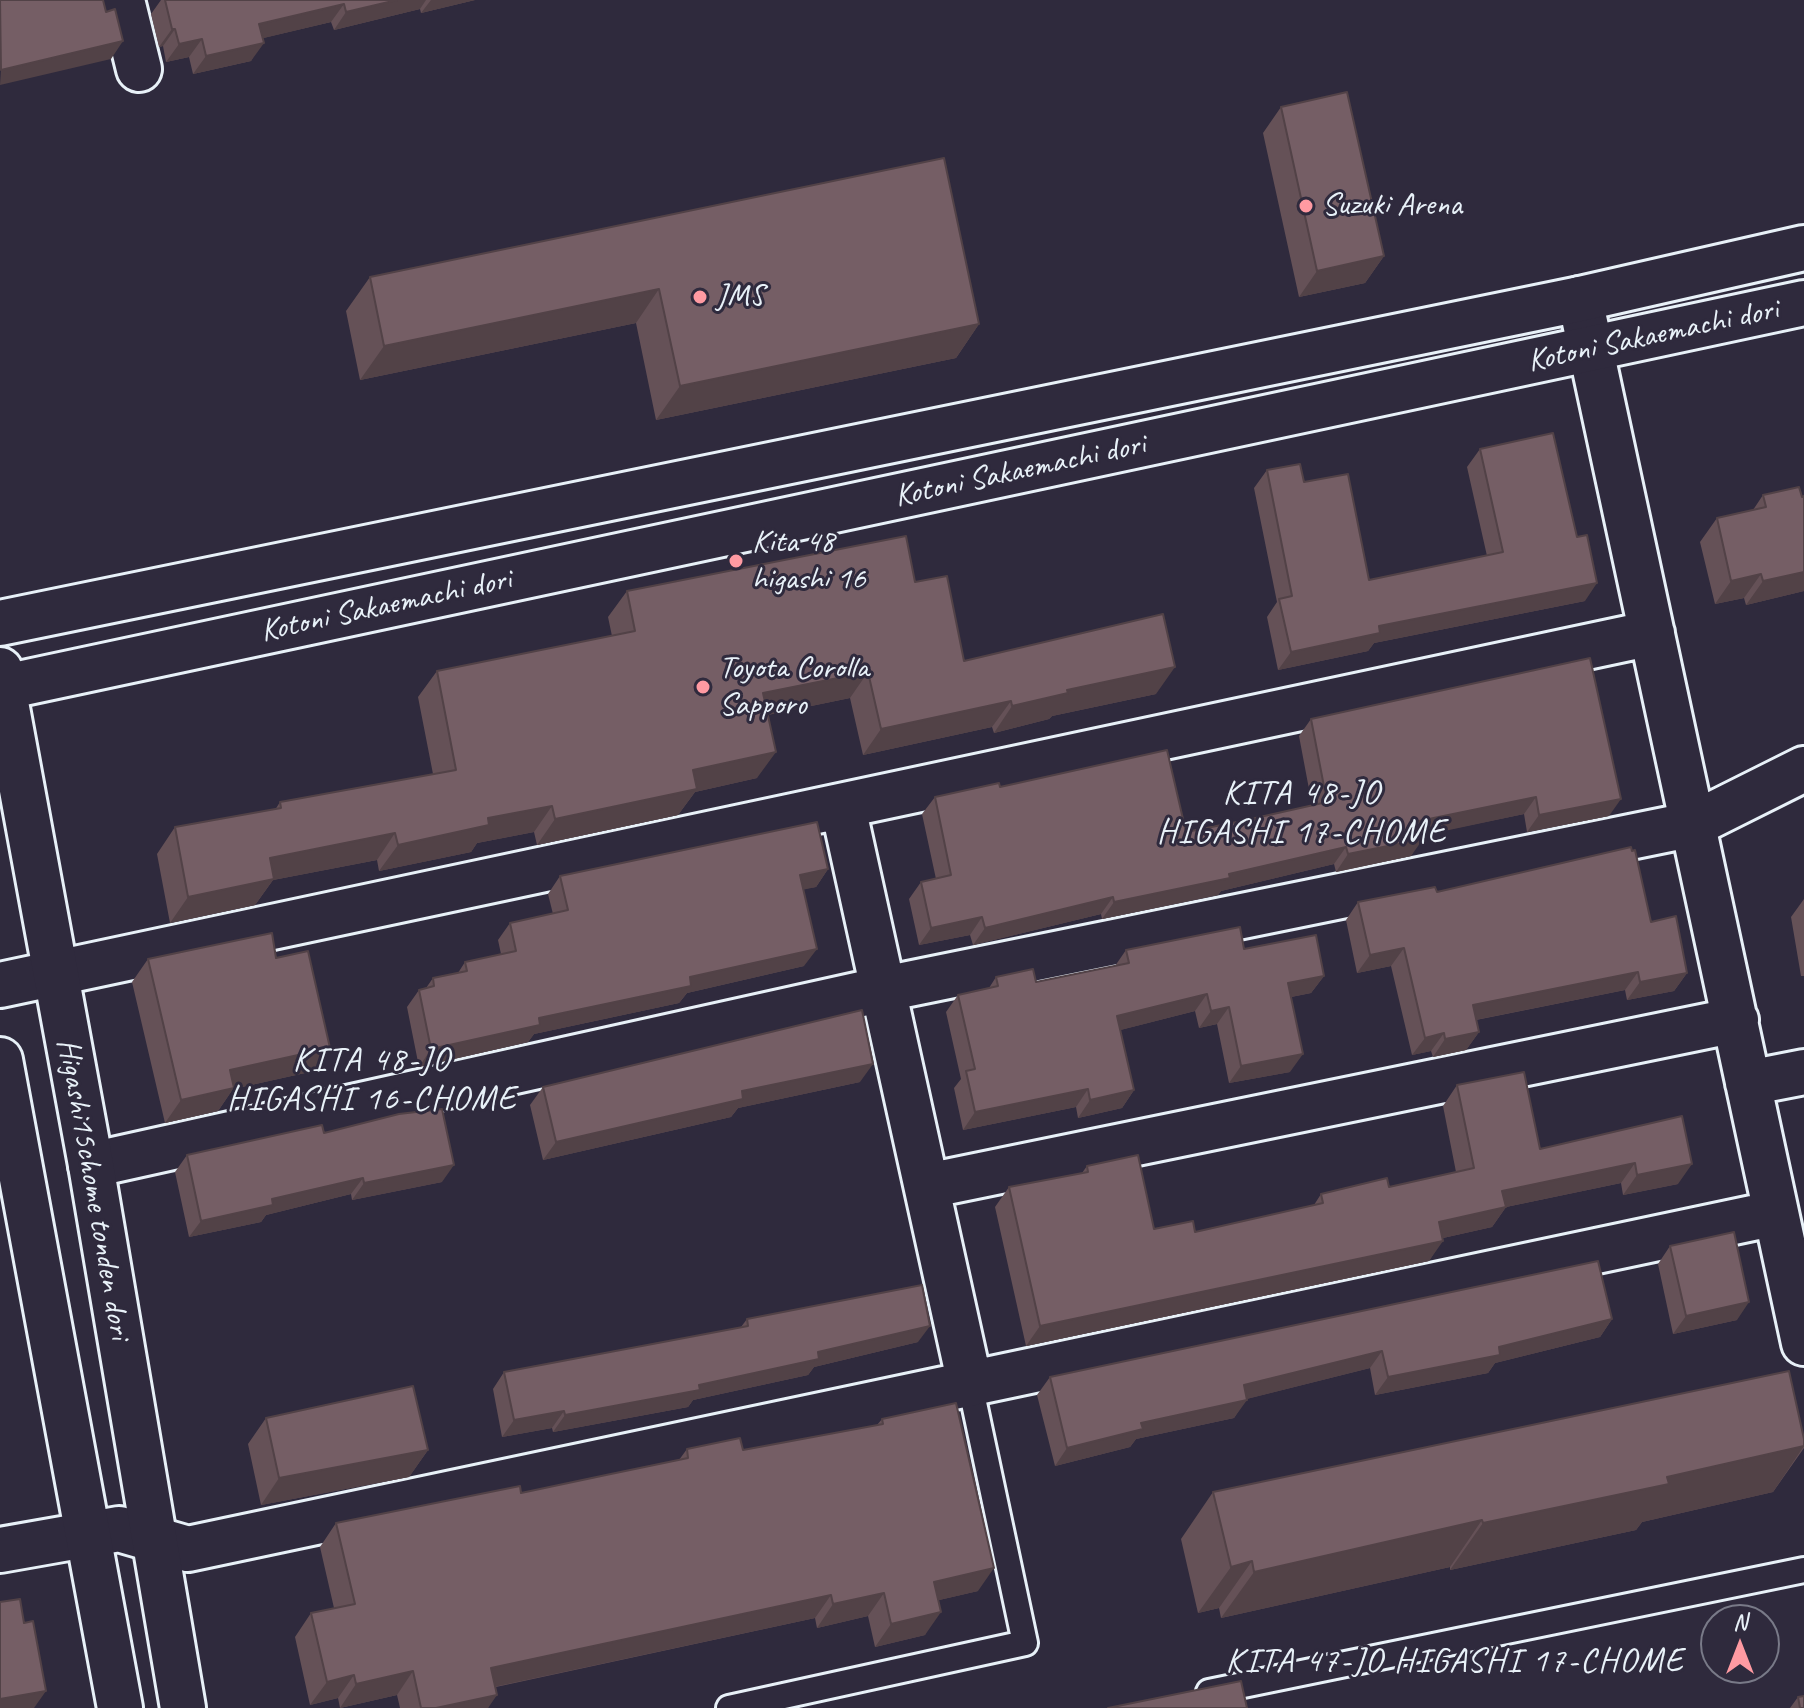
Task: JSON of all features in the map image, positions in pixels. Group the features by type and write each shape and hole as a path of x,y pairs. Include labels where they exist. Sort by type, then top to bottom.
{"street":[{"path":"122,0 139,69"},
{"name":"Kotoni Sakaemachi dori","path":"0,623 1580,299 1804,248"},
{"path":"1580,299 1804,1343"},
{"name":"Kotoni Sakaemachi dori","path":"2,681 1591,351 1804,303"},
{"path":"0,985 1652,633"},
{"name":"Higashi15chome tonden dori","path":"2,681 91,1165 183,1708"},
{"path":"91,1165 884,989 1694,824 1804,769"},
{"path":"843,807 970,1384"},
{"path":"927,1186 1736,1020"},
{"path":"0,1060 120,1708"},
{"path":"1748,1083 1804,1072"},
{"path":"0,1550 119,1529 188,1549 1776,1213"}],"lane":[{"path":"729,1708 1025,1643 970,1384"},
{"path":"1188,1696 1236,1697 1804,1570"}],"building":[{"path":"0,0 103,0 106,12 115,9 123,41 1,70"},
{"path":"165,0 397,0 346,12 344,4 259,24 264,43 206,56 202,39 179,44"},
{"path":"1347,92 1384,256 1317,271 1281,107"},
{"path":"944,158 979,324 680,386 659,289 384,346 370,277"},
{"path":"1553,433 1577,537 1587,535 1597,583 1379,626 1380,633 1291,652 1279,599 1292,596 1267,470 1300,464 1304,482 1348,474 1369,580 1503,552 1480,449"},
{"path":"1799,487 1804,496 1804,572 1763,581 1761,574 1731,581 1717,518 1766,507 1763,495"},
{"path":"906,536 915,582 947,576 964,661 1163,614 1175,667 1067,690 1068,693 1012,706 1011,701 881,729 868,672 763,693 776,752 693,770 697,789 555,819 552,806 488,818 489,825 398,845 395,833 270,858 274,879 188,897 175,827 281,808 280,802 456,770 437,671 635,631 627,591"},
{"path":"1590,658 1621,799 1539,815 1536,797 1419,821 1423,839 1348,854 1346,847 1229,874 1230,878 1114,902 1113,897 985,928 982,917 931,928 921,882 951,875 935,797 999,783 1000,787 1167,750 1186,832 1242,821 1327,802 1311,719"},
{"path":"817,822 828,869 800,875 817,949 690,977 691,986 539,1018 540,1025 431,1049 419,990 434,986 433,978 467,971 465,962 516,951 510,923 568,910 560,876"},
{"path":"1631,847 1632,851 1635,850 1651,922 1676,916 1687,973 1640,982 1638,972 1473,1005 1479,1032 1445,1039 1444,1033 1425,1038 1404,948 1370,955 1358,902 1435,887 1437,892"},
{"path":"1240,927 1244,949 1316,935 1324,976 1288,983 1303,1054 1241,1066 1229,1007 1211,1011 1207,994 1117,1016 1134,1090 1090,1100 1088,1089 975,1112 966,1071 975,1069 958,995 998,986 996,977 1033,969 1036,982 1129,963 1126,950"},
{"path":"272,933 276,958 308,951 330,1048 230,1070 234,1088 181,1100 148,959"},
{"path":"862,1010 873,1064 742,1091 743,1099 556,1142 543,1087"},
{"path":"1524,1072 1540,1149 1682,1116 1692,1164 1637,1175 1635,1163 1502,1191 1506,1207 1439,1222 1443,1241 1040,1326 1009,1187 1088,1172 1087,1166 1138,1155 1154,1229 1193,1221 1195,1232 1323,1203 1321,1194 1387,1178 1389,1187 1474,1168 1457,1085"},
{"path":"442,1109 454,1165 364,1183 363,1178 272,1199 273,1205 201,1221 187,1155 322,1125 324,1133 399,1114"},
{"path":"1734,1232 1749,1302 1686,1316 1670,1246"},
{"path":"1598,1261 1612,1319 1499,1347 1500,1355 1388,1377 1382,1351 1244,1385 1247,1400 1141,1423 1143,1429 1067,1448 1050,1377"},
{"path":"922,1285 930,1326 818,1352 819,1359 699,1385 700,1390 565,1415 564,1411 514,1420 504,1372 748,1326 747,1319"},
{"path":"1789,1371 1804,1446 1667,1477 1669,1484 1483,1523 1482,1520 1254,1572 1252,1561 1231,1567 1213,1492"},
{"path":"413,1386 428,1450 279,1478 266,1418"},
{"path":"956,1403 994,1568 934,1582 941,1612 891,1624 884,1593 833,1604 831,1595 491,1668 497,1695 436,1708 421,1708 413,1671 356,1684 354,1675 327,1682 311,1613 355,1604 336,1523 520,1486 521,1493 688,1458 687,1449 740,1438 743,1450 883,1424 882,1419"},
{"path":"20,1599 24,1623 33,1621 46,1691 0,1699 0,1602"},
{"path":"1241,1681 1247,1708 1108,1708"},
{"path":"1804,1696 1804,1708 1800,1708 1798,1697"}],"place":[{"name":"Suzuki Arena","path":"1306,206"},
{"name":"JMS","path":"700,297"},
{"name":"Kita 48 higashi 16","path":"736,561"},
{"name":"Toyota Corolla Sapporo","path":"703,687"}],"district":[{"name":"KITA 48-JO HIGASHI 17-CHOME","path":"1302,814"},
{"name":"KITA 48-JO HIGASHI 16-CHOME","path":"372,1080"},
{"name":"KITA 47-JO HIGASHI 17-CHOME","path":"1455,1662"}]}
